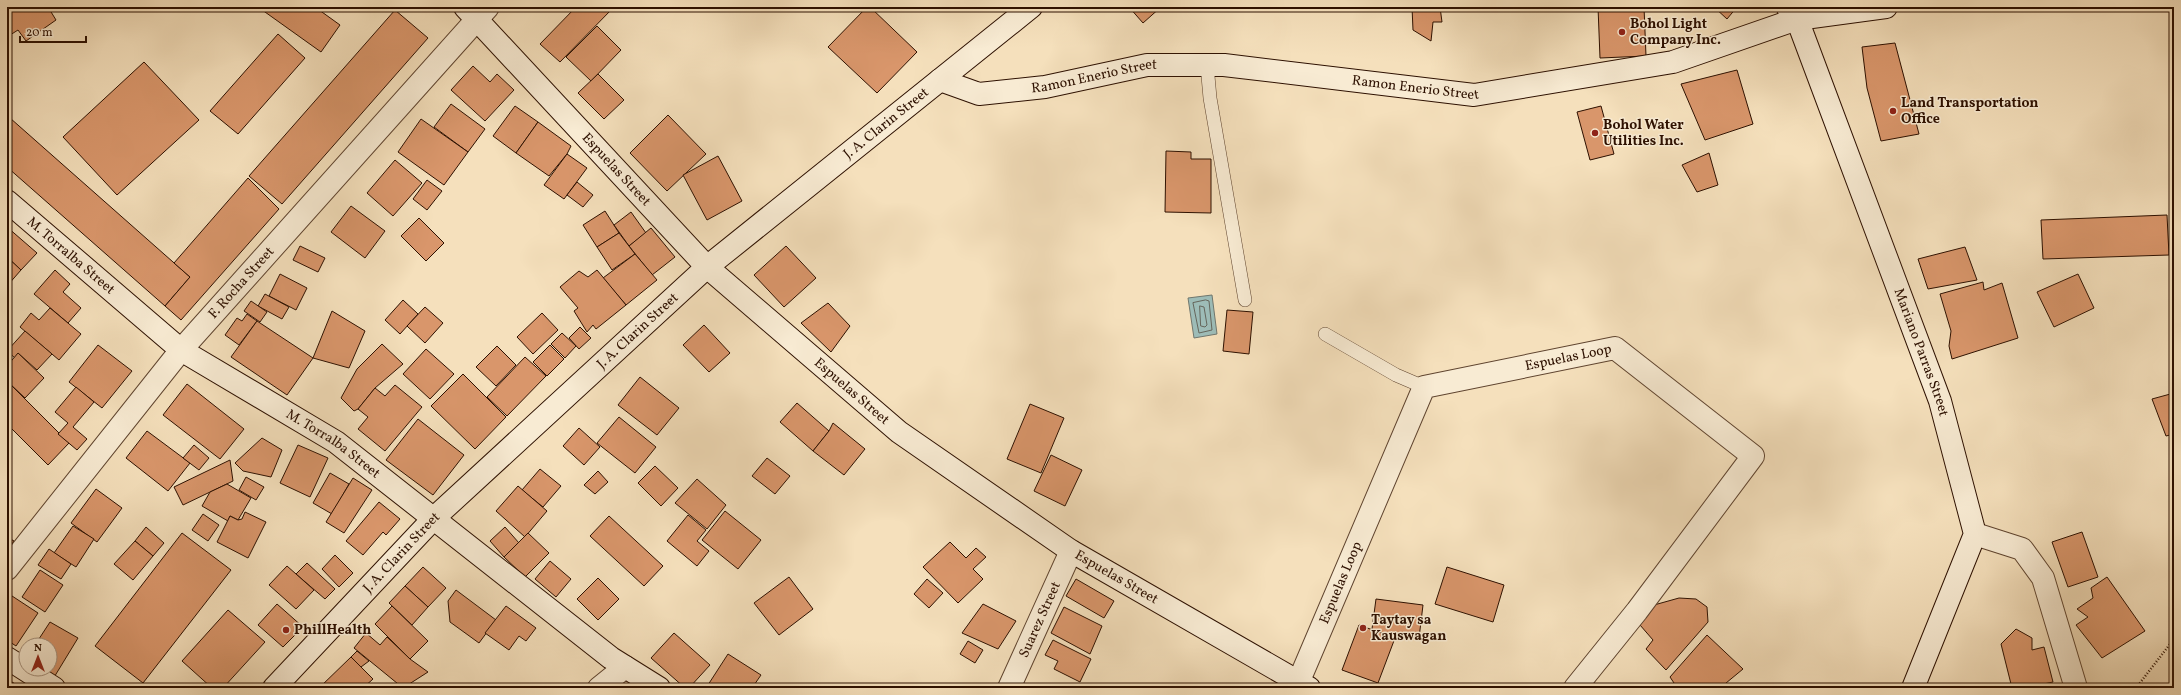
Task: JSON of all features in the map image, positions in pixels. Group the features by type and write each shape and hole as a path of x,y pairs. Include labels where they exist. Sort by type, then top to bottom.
{"street":[{"name":"J. A. Clarin Street","path":"274,688 434,518 708,267 1031,7"},
{"name":"Ramon Enerio Street","path":"940,80 979,94 1045,87 1147,65 1224,65 1474,95 1673,62 1792,13 1886,7"},
{"name":"Espuelas Street","path":"477,11 708,267 899,432 1071,551 1303,685"},
{"name":"F. Rocha Street","path":"7,569 181,350 477,11"},
{"name":"Mariano Parras Street","path":"1792,13 1940,401 1975,534"},
{"name":"M. Torralba Street","path":"7,200 181,350 336,442 611,658 659,688"},
{"name":"Espuelas Loop","path":"1303,685 1424,387 1615,348 1753,456 1637,611 1575,688"},
{"path":"1913,688 1975,534 2022,548 2043,578 2076,688"},
{"name":"Suarez Street","path":"1009,688 1071,551"},
{"path":"7,658 54,688"},
{"path":"599,688 625,667"}],"lane":[{"path":"1207,65 1210,98 1245,300"},
{"path":"1325,334 1396,375 1424,387"}],"path":[{"path":"2136,688 2174,639"}],"water":[{"path":"1212,295 1217,334 1194,338 1188,298"}],"building":[{"path":"7,7 48,7 56,20 26,41 18,30 7,37"},
{"path":"258,7 315,7 340,25 321,52"},
{"path":"576,7 613,8 560,62 540,44"},
{"path":"867,7 870,7 917,52 877,93 828,47"},
{"path":"1129,7 1161,7 1143,23"},
{"path":"1412,7 1440,7 1442,22 1433,22 1431,41 1413,30"},
{"name":"Bohol Light Company Inc.","path":"1598,7 1644,7 1646,56 1600,58"},
{"path":"1714,7 1737,7 1727,19"},
{"path":"395,10 428,38 282,204 249,176"},
{"path":"597,26 621,50 591,81 566,57"},
{"path":"278,34 305,58 238,134 210,111"},
{"name":"Land Transportation Office","path":"1895,43 1919,134 1881,141 1867,88 1862,47"},
{"path":"144,62 199,120 117,195 63,137"},
{"path":"473,66 490,82 497,74 514,90 485,121 451,90"},
{"path":"1737,70 1753,124 1705,140 1681,84"},
{"path":"598,74 624,100 604,119 578,93"},
{"path":"451,104 485,129 468,152 434,127"},
{"path":"515,106 538,122 516,153 493,136"},
{"name":"Bohol Water Utilities Inc.","path":"1601,106 1614,154 1590,160 1577,112"},
{"path":"668,115 706,154 667,191 630,153"},
{"path":"10,118 190,277 165,306 7,167 7,121"},
{"path":"421,119 468,152 444,185 398,152"},
{"path":"538,122 571,146 567,154 549,176 516,153"},
{"path":"1166,151 1191,152 1191,159 1211,159 1211,213 1165,212"},
{"path":"1709,153 1718,185 1697,192 1682,165"},
{"path":"567,154 587,168 564,199 544,185"},
{"path":"718,156 742,201 707,220 683,175"},
{"path":"395,160 422,183 393,216 367,193"},
{"path":"248,178 279,209 181,320 165,306 190,277 174,263"},
{"path":"427,180 442,191 427,210 413,199"},
{"path":"577,182 593,195 583,207 567,195"},
{"path":"351,206 385,231 365,258 331,232"},
{"path":"605,211 619,233 597,247 583,225"},
{"path":"631,212 646,233 629,246 614,225"},
{"path":"2167,215 2169,255 2043,259 2041,220"},
{"path":"419,218 444,243 426,261 401,236"},
{"path":"7,227 37,253 21,270 7,257"},
{"path":"651,228 675,257 652,275 629,246"},
{"path":"619,233 635,254 612,270 597,247"},
{"path":"300,246 325,258 318,272 293,260"},
{"path":"786,246 816,278 784,307 754,275"},
{"path":"1965,247 1977,280 1928,289 1918,259"},
{"path":"635,254 657,280 626,305 603,278"},
{"path":"7,257 21,270 7,286"},
{"path":"55,270 70,284 63,292 81,308 68,323 34,294"},
{"path":"597,270 626,305 596,329 593,325 587,332 574,311 578,308 560,287 579,271 588,277"},
{"path":"280,274 307,288 296,310 269,296"},
{"path":"2078,274 2094,308 2054,327 2037,292"},
{"path":"1983,282 1984,290 2002,283 2018,338 1952,359 1949,346 1951,331 1940,294"},
{"path":"265,294 289,307 282,319 258,306"},
{"path":"403,300 418,314 400,334 385,320"},
{"path":"251,301 267,312 260,322 244,311"},
{"path":"828,303 850,326 831,352 801,323"},
{"path":"425,307 443,323 425,343 407,326"},
{"path":"50,308 81,334 59,360 20,327 31,313 39,320"},
{"path":"2174,309 2174,330 2171,310"},
{"path":"1227,310 1253,312 1249,354 1223,351"},
{"path":"332,311 365,331 349,368 313,358"},
{"path":"542,313 558,330 533,354 517,337"},
{"path":"247,314 257,321 239,345 225,335 237,318 242,321"},
{"path":"257,321 313,358 287,395 231,357"},
{"path":"704,325 730,353 709,372 683,345"},
{"path":"580,327 591,338 579,349 569,338"},
{"path":"25,331 52,354 37,370 18,353 15,358 7,351"},
{"path":"562,333 576,346 565,358 551,344"},
{"path":"382,344 403,364 375,388 358,409 354,411 341,398 357,369"},
{"path":"98,345 132,371 102,408 69,382"},
{"path":"550,345 564,359 547,376 533,362"},
{"path":"497,346 516,365 496,386 476,367"},
{"path":"426,349 454,374 430,399 403,374"},
{"path":"18,353 44,378 25,398 7,381 7,366"},
{"path":"525,357 546,376 507,416 487,397"},
{"path":"463,374 506,417 475,449 431,406"},
{"path":"640,377 679,408 657,435 618,405"},
{"path":"9,383 69,443 48,465 7,424 7,385"},
{"path":"187,384 244,429 220,459 163,415"},
{"path":"395,385 422,407 385,451 358,429 368,417 358,409 375,388 385,396"},
{"path":"76,387 94,402 73,427 87,439 77,450 58,434 68,423 55,412"},
{"path":"2174,393 2174,434 2166,436 2152,399"},
{"path":"797,403 829,431 813,451 780,422"},
{"path":"1030,404 1064,418 1041,473 1007,459"},
{"path":"619,417 656,447 635,473 597,443"},
{"path":"418,419 464,455 433,495 386,460"},
{"path":"833,423 865,449 844,475 813,451 829,431"},
{"path":"579,428 600,447 584,465 563,446"},
{"path":"147,431 190,463 168,491 126,458"},
{"path":"262,438 282,450 271,477 243,471 235,463"},
{"path":"194,445 209,458 199,470 183,458"},
{"path":"298,445 328,458 310,497 280,483"},
{"path":"1051,455 1082,470 1065,506 1034,491"},
{"path":"767,458 790,476 775,494 752,476"},
{"path":"230,460 233,481 183,505 174,487"},
{"path":"655,466 678,488 661,506 638,483"},
{"path":"540,469 561,486 543,507 522,490"},
{"path":"598,471 608,482 595,494 584,485"},
{"path":"330,473 349,484 332,514 313,503"},
{"path":"246,477 264,487 256,500 239,490"},
{"path":"353,478 372,490 344,533 326,522"},
{"path":"697,479 726,505 707,529 675,503"},
{"path":"227,484 251,498 238,520 230,516 228,521 202,506 210,492"},
{"path":"518,486 547,511 525,537 496,511"},
{"path":"96,489 122,508 97,542 71,523"},
{"path":"379,502 400,519 386,535 383,532 363,555 346,541"},
{"path":"725,511 761,540 738,569 702,540"},
{"path":"245,512 266,522 248,558 217,542 230,516 238,520 242,519"},
{"path":"203,514 219,525 208,541 192,530"},
{"path":"688,515 706,530 697,541 709,551 697,566 667,541"},
{"path":"609,516 663,566 644,586 590,536"},
{"path":"73,526 94,539 76,567 54,553"},
{"path":"146,527 164,543 153,556 135,541"},
{"path":"505,527 519,543 504,557 490,541"},
{"path":"2082,532 2098,577 2068,587 2052,542"},
{"path":"182,533 231,570 143,683 95,646"},
{"path":"528,533 549,553 525,577 504,557"},
{"path":"7,537 14,541 7,552"},
{"path":"135,541 153,556 133,580 114,564"},
{"path":"950,542 966,558 976,548 986,557 973,569 983,579 958,603 923,567"},
{"path":"49,549 71,564 61,579 38,565"},
{"path":"335,555 353,573 339,587 322,569"},
{"path":"550,561 571,579 556,597 535,579"},
{"path":"307,563 335,589 325,599 296,574"},
{"path":"287,566 314,590 296,609 269,585"},
{"path":"423,567 446,588 428,607 405,586"},
{"path":"1447,567 1504,585 1493,622 1435,604"},
{"path":"40,570 63,585 45,612 22,597"},
{"path":"789,577 813,609 779,635 754,603"},
{"path":"2107,577 2145,631 2102,658 2076,625 2088,617 2077,609 2093,598 2091,588"},
{"path":"598,578 619,599 598,620 577,599"},
{"path":"927,579 943,593 929,608 914,594"},
{"path":"1076,579 1114,601 1104,618 1066,596"},
{"path":"405,586 428,607 412,625 389,603"},
{"path":"456,590 496,620 479,643 450,622 448,601"},
{"path":"9,594 38,613 22,637 18,637 18,643 16,646 7,640 7,597"},
{"path":"1679,598 1696,599 1707,607 1708,622 1666,670 1646,649 1653,640 1640,625 1654,605"},
{"path":"1376,599 1423,605 1419,638 1384,634 1372,629"},
{"path":"277,604 303,627 283,647 258,625"},
{"path":"983,604 1016,621 998,649 962,633"},
{"path":"392,606 428,641 410,659 375,624"},
{"path":"506,606 536,628 526,641 519,636 509,650 485,633"},
{"path":"1064,607 1102,626 1090,654 1051,633"},
{"path":"228,610 265,642 223,688 212,688 182,661"},
{"path":"50,622 78,638 58,671 58,637 40,637"},
{"path":"1359,625 1395,638 1378,683 1342,670"},
{"path":"2016,629 2032,638 2032,650 2044,647 2053,682 2025,688 2012,688 2001,644"},
{"path":"366,633 380,645 387,637 410,659 428,672 403,688 354,648"},
{"path":"674,633 710,665 689,688 685,688 651,658"},
{"path":"1707,635 1743,669 1720,688 1672,688 1676,686 1670,677"},
{"path":"1053,640 1091,659 1080,682 1054,669 1058,661 1045,655"},
{"path":"968,641 983,650 975,663 960,654"},
{"path":"357,651 369,661 361,667 351,657"},
{"path":"728,654 761,675 752,688 706,688"},
{"path":"351,657 373,679 363,688 319,688"},
{"path":"7,679 22,688 7,688"}],"place":[{"name":"Bohol Light Company Inc.","path":"1622,32"},
{"name":"Land Transportation Office","path":"1893,111"},
{"name":"Bohol Water Utilities Inc.","path":"1595,133"},
{"name":"Taytay sa Kauswagan","path":"1363,628"},
{"name":"PhillHealth","path":"286,630"}]}
